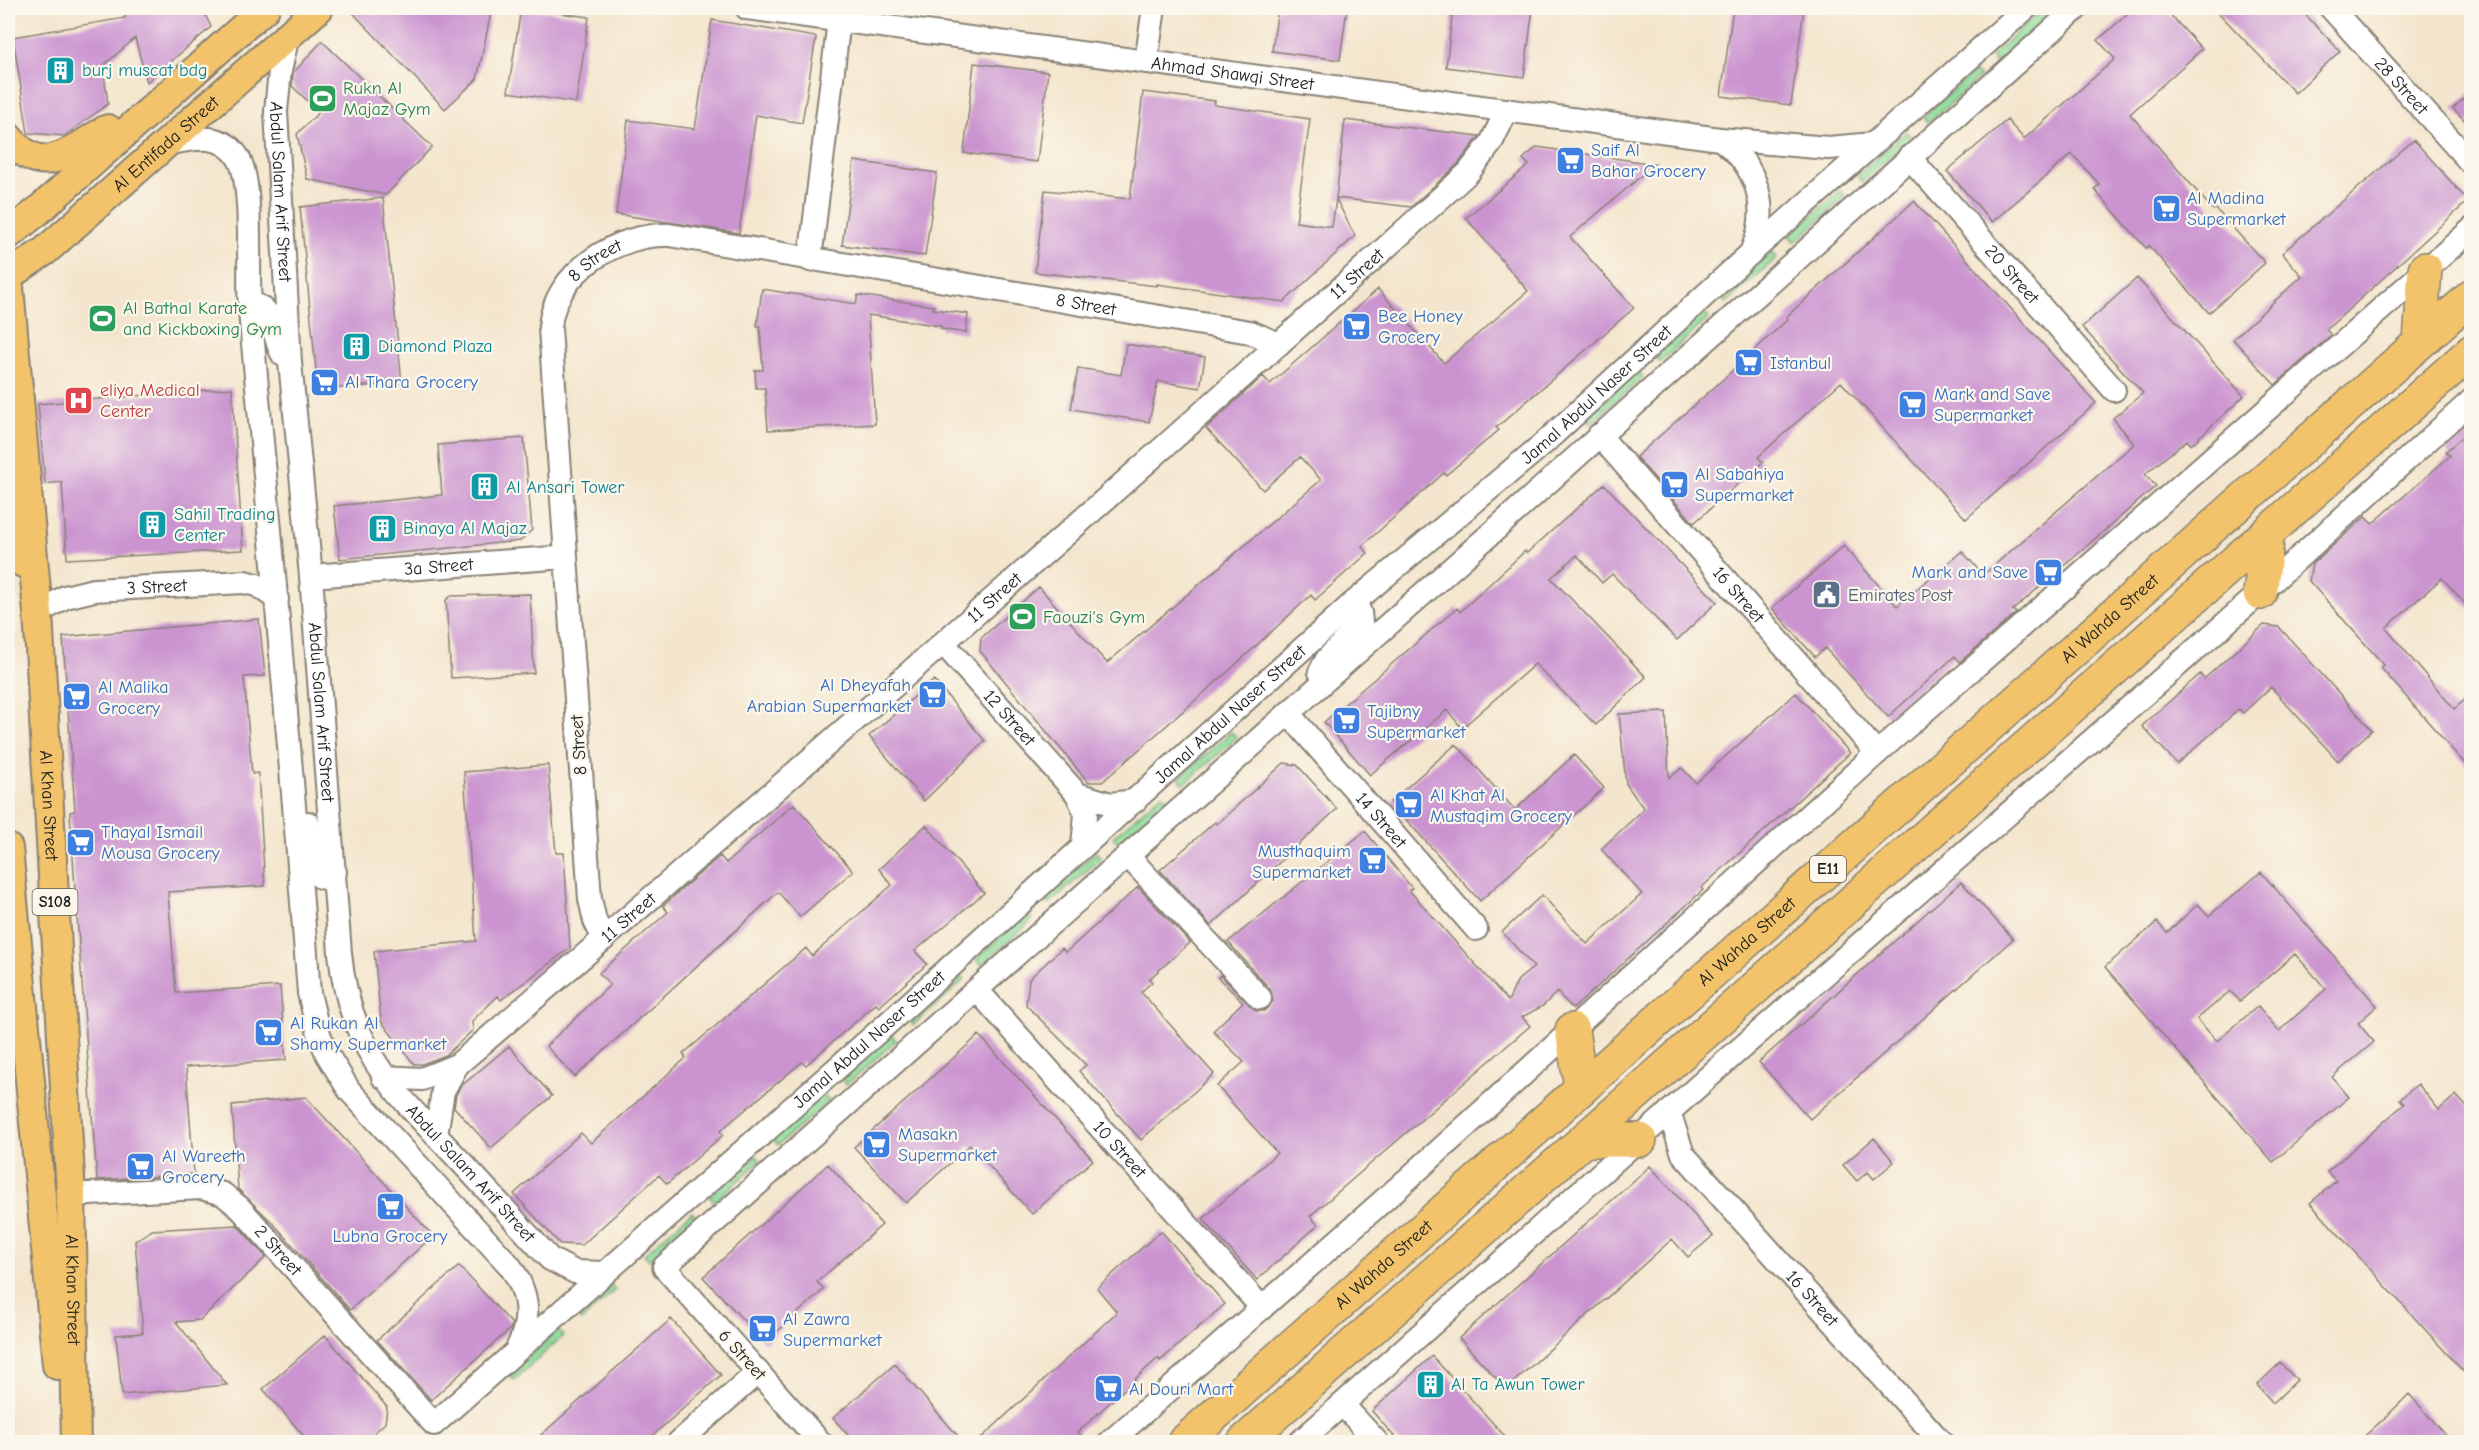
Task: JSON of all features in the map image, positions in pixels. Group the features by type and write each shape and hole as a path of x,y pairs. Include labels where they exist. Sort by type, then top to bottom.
{"highway":[{"path":"2420,342 2425,269"},
{"name":"Al Wahda Street","path":"1184,1443 2472,296"},
{"name":"E11","path":"1244,1443 2472,351"},
{"path":"2260,593 2268,534"},
{"path":"1572,1030 1581,1088"},
{"path":"1585,1140 1640,1140"}],"main road":[{"name":"Al Entifada Street","path":"8,235 265,8"},
{"name":"Al Entifada Street","path":"8,276 45,251 319,8"},
{"path":"8,137 17,148 31,156 55,159 70,154 111,127 141,118"},
{"name":"Al Khan Street","path":"8,276 37,602 71,1195 76,1443"},
{"path":"8,514 37,602"},
{"name":"Al Khan Street","path":"8,848 12,926 56,1338 58,1443"}],"street":[{"name":"Ahmad Shawqi Street","path":"747,8 1720,139 1829,148 1873,144"},
{"path":"1146,62 1154,8"},
{"name":"Jamal Abdul Naser Street","path":"434,1424 1135,801 1352,604 1543,444 1752,252 2026,8"},
{"name":"Jamal Abdul Naser Street","path":"664,1267 1487,537 2077,8"},
{"name":"28 Street","path":"2331,8 2472,164"},
{"path":"810,260 839,20"},
{"name":"Abdul Salam Arif Street","path":"288,35 280,71 276,111 290,362 311,576 341,964 346,997 361,1039 383,1077 550,1259 575,1272 605,1273"},
{"name":"11 Street","path":"383,1077 422,1079 457,1065 604,939 1279,345 1468,173 1491,143 1508,110"},
{"name":"Abdul Salam Arif Street","path":"165,144 196,138 214,139 230,148 241,162 246,180 249,305 277,599 309,993 319,1034 332,1063 349,1090 510,1266 521,1282 527,1310 526,1324 516,1352"},
{"path":"1720,139 1743,159 1758,186 1762,214 1752,252"},
{"name":"20 Street","path":"1909,157 2115,390"},
{"path":"1110,1443 1572,1030 1877,753 2472,229"},
{"name":"8 Street","path":"604,939 595,921 590,899 550,327 553,306 562,288 608,250 643,236 669,235 1250,332 1279,345"},
{"path":"249,305 260,306 267,312 280,351 290,362"},
{"path":"1300,1443 1669,1112 2260,593 2472,400"},
{"name":"16 Street","path":"1599,435 1877,753"},
{"path":"1487,537 1476,537 1470,528 1471,522 1530,467 1543,444"},
{"name":"3a Street","path":"311,576 566,557"},
{"name":"3 Street","path":"37,602 106,589 244,582 256,585 277,599"},
{"path":"1319,685 1323,665 1361,623 1360,612 1352,604"},
{"name":"12 Street","path":"943,642 1077,794 1086,814 1086,835 1083,846"},
{"name":"14 Street","path":"1288,713 1476,929"},
{"path":"1077,794 1111,804 1135,801"},
{"path":"292,795 307,818 317,874 329,879 335,872"},
{"path":"1128,856 1260,998"},
{"name":"10 Street","path":"977,990 1262,1308"},
{"name":"11 Street","path":"436,1135 443,1091 457,1065"},
{"name":"16 Street","path":"1669,1112 1683,1154 1941,1443"},
{"path":"1640,1140 1683,1154"},
{"path":"399,1145 412,1148 424,1155 476,1209 486,1209 490,1206 493,1196"},
{"name":"2 Street","path":"71,1195 201,1188 223,1194 240,1208 434,1424"},
{"name":"6 Street","path":"664,1267 820,1443"},
{"path":"679,1443 758,1372"},
{"path":"1343,1405 1377,1443"}],"green space":[{"path":"2040,12 2046,18 1996,63 1991,56"},
{"path":"1974,71 1980,77 1928,123 1923,117"},
{"path":"1906,132 1911,138 1862,182 1857,175"},
{"path":"1840,191 1845,197 1795,242 1789,236"},
{"path":"1772,251 1777,258 1726,303 1721,296"},
{"path":"1704,312 1709,318 1660,362 1654,355"},
{"path":"1637,371 1643,377 1591,423 1587,418"},
{"path":"1231,732 1237,738 1184,784 1179,778"},
{"path":"1162,794 1168,799 1119,843 1113,837"},
{"path":"1096,852 1101,858 1049,904 1044,898"},
{"path":"1027,913 1032,920 982,965 976,959"},
{"path":"959,974 964,980 913,1025 908,1019"},
{"path":"891,1034 896,1041 846,1085 841,1079"},
{"path":"823,1094 829,1101 778,1145 773,1139"},
{"path":"756,1155 760,1161 714,1202 709,1196"},
{"path":"692,1212 696,1218 649,1260 644,1254"},
{"path":"610,1284 615,1290 581,1321 575,1315"},
{"path":"558,1330 563,1336 514,1380 509,1374"}],"building":[{"name":"burj muscat bdg","path":"124,8 202,8 211,27 147,82 135,38 103,66 108,104 64,136 28,133 13,37 125,18"},
{"path":"365,8 492,8 477,79 445,109 354,14"},
{"path":"521,8 589,17 576,103 508,92"},
{"path":"1278,8 1347,8 1340,60 1272,51"},
{"path":"1453,8 1533,8 1524,77 1446,67"},
{"path":"1733,8 1804,8 1791,105 1721,96"},
{"path":"2134,8 2164,8 2202,49 2130,114 2213,210 2215,208 2265,263 2209,313 2149,246 2146,248 2094,189 2100,185 2072,154 1992,222 1947,171 2007,120 2024,139 2115,59 2098,40"},
{"path":"2214,8 2299,8 2340,51 2295,93"},
{"path":"712,20 816,37 802,123 756,115 739,233 616,214 628,120 695,129"},
{"path":"322,41 432,147 386,195 307,179 297,134 319,112 292,86 293,73"},
{"path":"974,63 1048,72 1037,162 964,153"},
{"path":"1143,92 1215,101 1214,105 1310,119 1296,222 1332,227 1336,199 1355,236 1284,302 1157,284 1157,286 1035,272 1045,190 1130,199"},
{"path":"2472,92 2472,128 2453,108"},
{"path":"1345,120 1479,137 1458,164 1411,207 1336,198"},
{"path":"2414,140 2468,201 2326,330 2331,335 2275,385 2233,339 2302,276 2282,253"},
{"path":"1537,147 1655,164 1570,237 1634,308 1496,428 1499,430 1446,475 1444,473 1362,546 1368,553 1315,600 1311,595 1231,669 1102,782 1088,782 980,651 981,638 1039,587 1107,663 1321,480 1300,457 1263,490 1206,428 1263,376 1270,384 1378,289 1444,363 1528,291 1466,218 1529,165 1523,159"},
{"path":"854,161 937,173 925,256 842,245"},
{"path":"383,198 402,383 318,390 300,207"},
{"path":"1914,201 2096,403 1966,519 1841,382 1758,457 1763,462 1694,523 1636,457"},
{"path":"2137,278 2244,396 2191,445 2187,440 2145,474 2156,486 2013,610 2016,613 1960,662 1955,656 1888,717 1825,648 1815,657 1772,608 1844,546 1897,606 1962,551 1983,575 2134,444 2113,418 2143,393 2082,327"},
{"path":"762,289 856,304 858,295 934,306 933,309 968,314 966,333 941,329 941,326 868,315 875,424 768,430 765,388 756,388 755,370 763,370 760,326 757,326"},
{"path":"1126,344 1205,357 1200,388 1158,381 1149,422 1071,409 1078,368 1121,375"},
{"path":"232,388 243,550 67,559 62,482 45,484 38,404"},
{"path":"2472,429 2472,611 2442,578 2386,628 2454,709 2472,694 2472,772 2381,668 2384,665 2309,581 2312,564 2365,517 2372,524 2450,456 2446,451"},
{"path":"524,438 532,530 520,541 340,559 334,506 442,495 438,445"},
{"path":"1604,484 1717,602 1677,640 1612,574 1602,583 1577,555 1551,578 1646,677 1596,725 1535,664 1462,728 1447,710 1370,775 1324,722 1457,608 1460,612 1525,551 1527,553"},
{"path":"530,594 534,673 451,678 446,600 451,596"},
{"path":"259,619 265,676 244,677 252,774 258,773 265,886 168,892 176,993 280,986 286,1060 186,1067 194,1174 97,1180 70,812 75,811 63,637"},
{"path":"2264,625 2279,627 2372,730 2338,761 2271,687 2243,713 2239,709 2177,764 2142,726 2200,674 2204,679"},
{"path":"934,680 985,741 924,801 869,736"},
{"path":"1796,693 1850,753 1701,888 1703,890 1573,1009 1557,992 1543,1006 1522,1017 1530,1026 1310,1216 1318,1225 1257,1280 1203,1219 1277,1153 1217,1086 1244,1062 1213,1031 1243,1002 1218,978 1220,975 1256,1011 1264,1011 1273,1001 1270,989 1228,942 1365,831 1412,888 1409,890 1508,1001 1518,980 1534,967 1502,932 1542,895 1587,944 1642,894 1601,849 1644,809 1626,784 1619,714 1666,712 1669,778 1682,768 1696,783"},
{"path":"1456,744 1515,810 1574,755 1604,788 1480,901 1390,802"},
{"path":"1284,763 1297,765 1337,809 1211,926 1160,870 1215,822 1217,824"},
{"path":"548,765 556,853 564,853 570,948 501,1000 498,996 472,1021 473,1030 446,1055 422,1064 414,1064 381,1021 374,951 476,941 464,772"},
{"path":"794,804 853,871 800,917 778,892 575,1077 546,1046 610,985 599,973 668,912 663,906 720,856 726,863"},
{"path":"926,825 984,893 915,951 927,964 879,1007 876,1004 806,1065 802,1062 720,1131 723,1135 667,1184 659,1175 582,1245 560,1244 514,1194 581,1133 591,1143 686,1058 683,1054 806,948 812,956 892,885 879,869"},
{"path":"2261,872 2377,1006 2358,1023 2374,1042 2332,1077 2349,1097 2273,1162 2105,967 2157,922 2167,933 2198,904 2209,916","holes":["2295,954 2326,989 2279,1031 2258,1006 2217,1041 2197,1019 2230,991 2240,1001"]},
{"path":"1961,882 2013,939 1810,1119 1759,1062"},
{"path":"1138,887 1190,943 1149,979 1152,982 1141,992 1214,1074 1141,1140 1079,1071 1086,1065 1026,1005 1029,979 1062,948 1066,952"},
{"path":"979,1035 1093,1160 1032,1214 970,1145 906,1203 854,1147"},
{"path":"509,1046 552,1096 491,1148 454,1107 456,1095 460,1087"},
{"path":"2418,1084 2439,1110 2456,1095 2472,1113 2472,1381 2310,1203 2336,1181 2327,1172 2404,1104 2400,1099"},
{"path":"306,1097 433,1236 350,1310 273,1223 238,1189 232,1105"},
{"path":"1874,1138 1894,1162 1874,1179 1868,1172 1857,1181 1843,1165"},
{"path":"828,1164 882,1225 817,1282 824,1289 765,1343 703,1277"},
{"path":"1650,1166 1713,1236 1688,1257 1672,1239 1506,1389 1459,1338"},
{"path":"237,1225 266,1257 200,1320 176,1322 227,1385 122,1395 116,1335 143,1333 135,1241 152,1230"},
{"path":"1161,1231 1225,1304 1160,1361 1158,1358 1078,1432 1087,1443 976,1443 1117,1312 1097,1288"},
{"path":"459,1266 512,1324 510,1329 431,1400 377,1340"},
{"path":"671,1319 721,1375 644,1443 532,1443"},
{"path":"325,1335 387,1407 385,1423 363,1443 310,1443 263,1389"},
{"name":"Al Ta Awun Tower","path":"1432,1356 1511,1443 1400,1443 1372,1411"},
{"path":"2280,1363 2297,1380 2273,1403 2257,1385"},
{"path":"895,1364 964,1443 855,1443 833,1418"},
{"path":"2409,1394 2453,1443 2357,1443 2389,1414"}],"place":[{"name":"burj muscat bdg","path":"61,70"},
{"name":"Rukn Al Majaz Gym","path":"322,98"},
{"name":"Saif Al Bahar Grocery","path":"1570,160"},
{"name":"Al Madina Supermarket","path":"2166,208"},
{"name":"Al Bathal Karate and Kickboxing Gym","path":"102,318"},
{"name":"Bee Honey Grocery","path":"1357,326"},
{"name":"Diamond Plaza","path":"357,346"},
{"name":"Istanbul","path":"1749,363"},
{"name":"Al Thara Grocery","path":"324,382"},
{"name":"eliya Medical Center","path":"79,400"},
{"name":"Mark and Save Supermarket","path":"1913,404"},
{"name":"Al Sabahiya Supermarket","path":"1674,484"},
{"name":"Al Ansari Tower","path":"485,487"},
{"name":"Sahil Trading Center","path":"153,524"},
{"name":"Binaya Al Majaz","path":"382,528"},
{"name":"Mark and Save","path":"2049,572"},
{"name":"Emirates Post","path":"1827,595"},
{"name":"Faouzi's Gym","path":"1022,617"},
{"name":"Al Dheyafah Arabian Supermarket","path":"932,695"},
{"name":"Al Malika Grocery","path":"77,697"},
{"name":"Tajibny Supermarket","path":"1346,721"},
{"name":"Al Khat Al Mustaqim Grocery","path":"1409,805"},
{"name":"Thayal Ismail Mousa Grocery","path":"80,842"},
{"name":"Musthaquim Supermarket","path":"1372,861"},
{"name":"Al Rukan Al Shamy Supermarket","path":"269,1033"},
{"name":"Masakn Supermarket","path":"877,1144"},
{"name":"Al Wareeth Grocery","path":"141,1166"},
{"name":"Lubna Grocery","path":"390,1207"},
{"name":"Al Zawra Supermarket","path":"762,1329"},
{"name":"Al Ta Awun Tower","path":"1430,1384"},
{"name":"Al Douri Mart","path":"1108,1389"}]}
